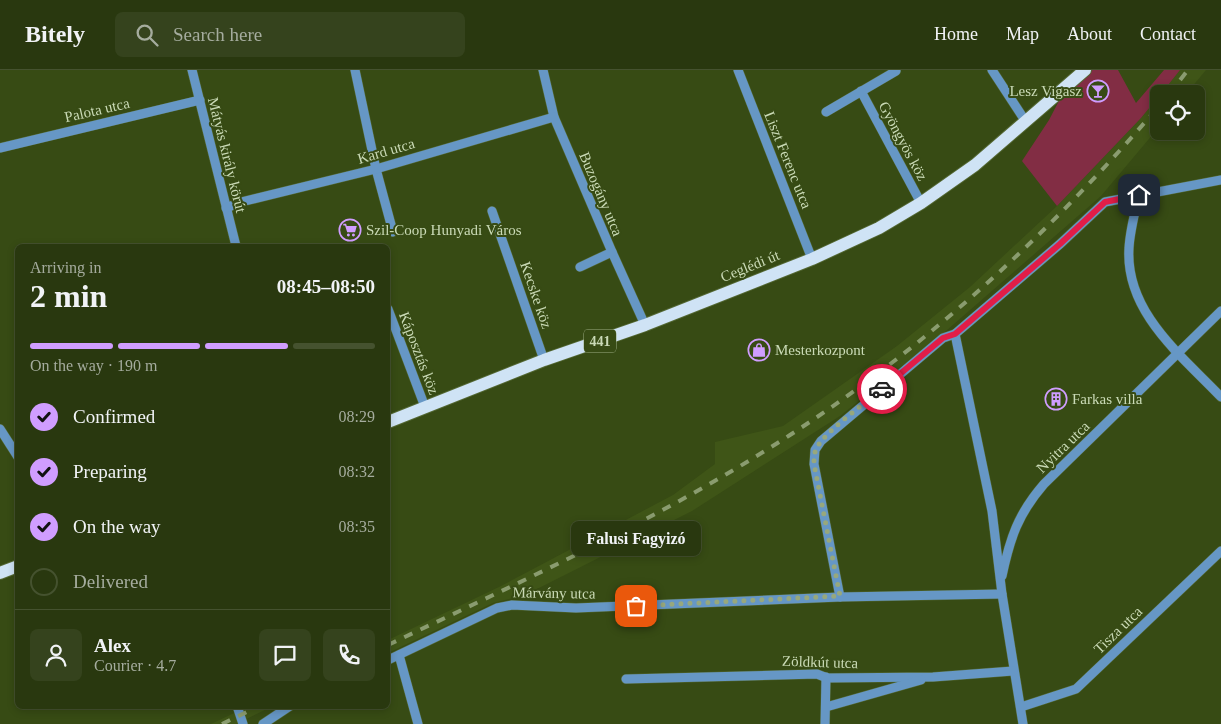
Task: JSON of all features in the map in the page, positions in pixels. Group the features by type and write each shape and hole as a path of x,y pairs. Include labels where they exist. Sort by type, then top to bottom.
{"main road":[{"name":"Ceglédi út","path":"390,421 544,360 645,325 812,259 879,228 921,203 975,165 1085,70"},
{"path":"0,573 15,567"}],"street":[{"name":"Mátyás király körút","path":"192,70 235,244"},
{"path":"355,70 376,169 393,232"},
{"name":"Buzogány utca","path":"543,70 554,117 645,325"},
{"name":"Liszt Ferenc utca","path":"738,70 812,259"},
{"path":"992,70 1026,122"},
{"path":"826,112 896,71"},
{"name":"Gyöngyös köz","path":"861,92 921,203"},
{"name":"Palota utca","path":"0,148 200,100"},
{"name":"Kard utca","path":"226,208 240,202 376,169 554,117"},
{"path":"840,596 814,464 815,450 821,441 943,338 955,334 1060,244 1105,202 1221,180"},
{"path":"1139,195 1130,234 1129,249 1131,277 1138,298 1143,309 1158,330 1221,397"},
{"name":"Kecske köz","path":"492,211 544,360"},
{"path":"580,267 612,252"},
{"name":"Nyitra utca","path":"1000,583 1012,537 1030,500 1051,477 1221,311"},
{"name":"Káposztás köz","path":"390,314 425,407"},
{"name":"Nyitra utca","path":"955,334 992,511 1000,583 1023,724"},
{"path":"0,429 15,452"},
{"name":"Tisza utca","path":"1021,707 1076,689 1221,551"},
{"name":"Márvány utca","path":"390,659 497,608 512,605 592,608 840,596 1002,594"},
{"path":"399,655 418,724"},
{"name":"Zöldkút utca","path":"626,678 816,674 826,677 933,677 1013,671"},
{"path":"826,677 826,724"},
{"path":"826,707 933,677"},
{"path":"238,709 243,724"},
{"path":"264,724 286,709"}],"shaded area":[{"path":"1075,70 1118,70 1136,103 1150,86 1150,107 1057,206 1022,161 1049,120"},
{"path":"1164,70 1180,70 1168,85 1151,85"},
{"path":"1180,70 1206,70 1194,85 1168,85"},
{"path":"1150,107 1150,138 1101,196 939,337 840,416 692,511 525,595 493,603 390,652 390,639 501,586 673,495 715,464 715,442 783,426 897,346 970,287 1057,206"},
{"path":"243,709 267,709 236,724 211,724"}],"railway":[{"path":"1176,85 1188,70"},
{"path":"390,644 592,547 692,494 790,435 841,400 939,325 986,284 1075,198 1150,116"},
{"path":"222,724 253,709"}],"way so far":[{"path":"636,606 840,596 814,464 814,453 821,441 882,389"}],"place":[{"name":"Lesz Vigasz","path":"1098,91"},
{"name":"Szil-Coop Hunyadi Város","path":"350,230"},
{"name":"Mesterkozpont","path":"759,350"},
{"name":"Farkas villa","path":"1056,399"},
{"name":"Falusi Fagyizó","path":"636,606"}],"route":[{"path":"882,389 943,338 955,334 1060,244 1105,202 1139,195"}]}
